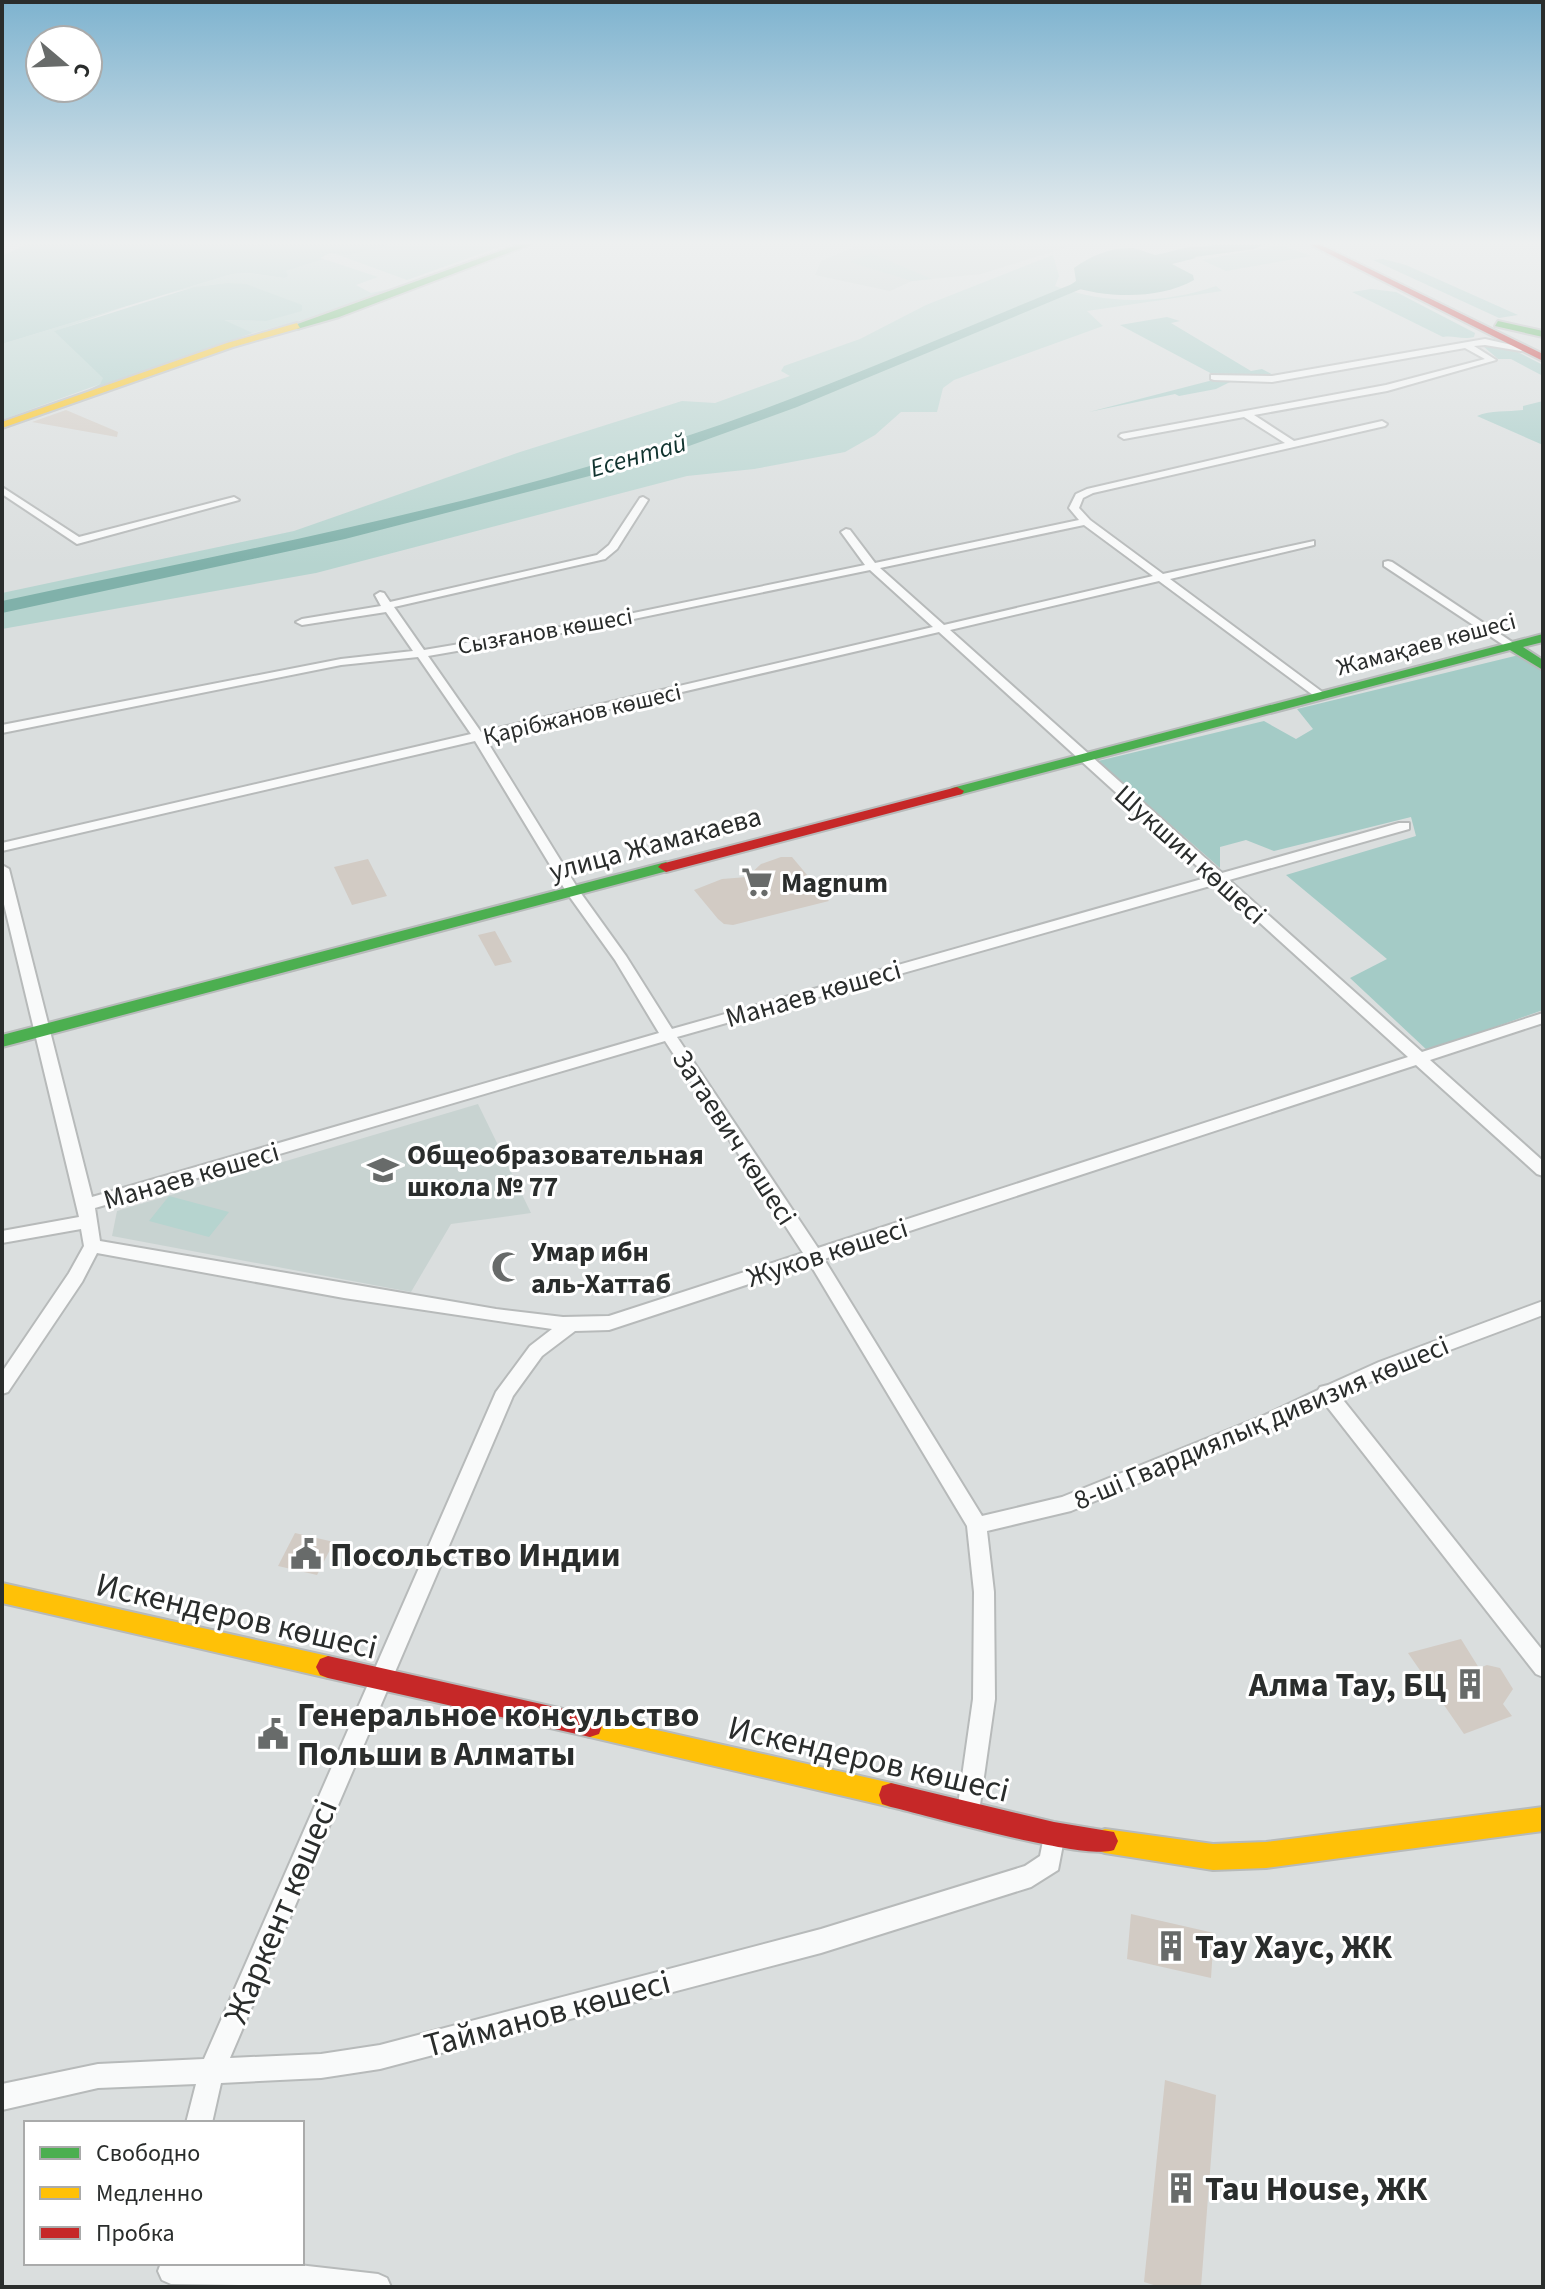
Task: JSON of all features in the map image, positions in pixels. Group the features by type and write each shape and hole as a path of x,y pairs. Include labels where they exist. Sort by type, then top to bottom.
{"street":[{"path":"2,425 211,352"},
{"path":"1214,377 1272,379 1427,352"},
{"path":"1124,436 1387,388 1492,360 1478,352"},
{"path":"1246,414 1291,443"},
{"path":"1321,696 1086,522 1074,508 1079,496 1090,491 1382,424"},
{"path":"2,490 77,541 234,500"},
{"path":"302,622 601,557 613,547 643,500"},
{"name":"Сызғанов көшесі","path":"2,729 341,662 418,654 590,625 1086,522"},
{"name":"Шукшин көшесі","path":"846,532 871,565 1543,1170"},
{"name":"Қарібжанов көшесі","path":"2,847 1310,543"},
{"path":"1388,564 1543,666"},
{"name":"Затаевич көшесі","path":"384,603 479,738 574,893 621,959 813,1255 977,1525 984,1592 984,1699 968,1812"},
{"name":"Жамақаев көшесі","path":"1321,696 1543,638"},
{"name":"улица Жамакаева","path":"2,1041 1321,696"},
{"name":"Манаев көшесі","path":"2,1237 668,1035 1404,826"},
{"path":"2,869 88,1213 92,1246 76,1277 2,1387"},
{"name":"Жуков көшесі","path":"92,1246 321,1289 569,1326 609,1323 1543,1018"},
{"name":"8-ші Гвардиялық дивизия көшесі","path":"977,1525 1064,1505 1272,1420 1326,1392 1385,1367 1543,1308"},
{"name":"Жаркент көшесі","path":"200,2121 212,2071 505,1392 536,1351 569,1326"},
{"path":"1326,1392 1543,1667"},
{"name":"Искендеров көшесі","path":"2,1593 1054,1834 1213,1857 1375,1843 1543,1819"},
{"name":"Тайманов көшесі","path":"2,2097 98,2076 321,2066 380,2057 821,1941 1031,1876 1050,1862 1054,1834"},
{"path":"170,2274 250,2273 378,2287"}],"shaded area":[{"path":"2,352 77,352 104,378 100,384 2,420"},
{"path":"76,352 199,352 88,390 100,384 103,378"},
{"path":"824,352 1032,352 954,380 943,388 937,412 901,412 875,435 845,452 754,469 687,476 316,573 2,629 2,593 294,531 517,453 682,401 715,403 790,376 781,371 784,366"},
{"path":"1170,352 1219,352 1251,371 1262,369 1277,377 1216,376"},
{"path":"1490,352 1517,352 1543,365 1543,376 1511,359 1498,359"},
{"path":"1213,380 1232,381 1216,389 1089,412"},
{"path":"1543,401 1543,445 1477,416 1523,410 1523,406"},
{"path":"1519,655 1543,671 1543,1010 1428,1051 1350,978 1387,959 1286,875 1416,836 1411,817 1274,851 1246,840 1220,847 1220,868 1098,761 1264,721 1296,739 1313,729 1297,709"},
{"name":"Общеобразовательная школа № 77","path":"478,1104 531,1213 451,1224 411,1292 112,1236 117,1211"},
{"path":"169,1196 229,1212 209,1237 149,1221"}],"building":[{"path":"66,410 118,432 117,437 32,422"},
{"path":"781,857 792,857 829,901 733,925 724,924 718,919 694,890 722,879 747,877 761,864"},
{"path":"368,859 387,896 352,905 334,867"},
{"path":"495,931 512,962 495,966 478,935"},
{"name":"Посольство Индии","path":"295,1533 334,1542 317,1575 278,1566"},
{"name":"Алма Тау, БЦ","path":"1461,1639 1479,1668 1487,1665 1500,1668 1513,1689 1503,1704 1512,1716 1464,1734 1408,1653"},
{"name":"Тау Хаус, ЖК","path":"1131,1914 1214,1933 1211,1978 1127,1959"},
{"name":"Tau House, ЖК","path":"1165,2080 1216,2095 1201,2287 1160,2287 1144,2282"}],"waterway":[{"name":"Есентай","path":"2,607 345,533 515,492 683,443 920,352"}],"traffic: fast":[{"path":"957,791 1543,638"},
{"path":"1512,646 1543,666"},
{"path":"2,1041 666,867"}],"traffic: slow":[{"path":"2,425 211,352"},
{"path":"2,1593 328,1667"},
{"path":"590,1726 891,1795"},
{"path":"1105,1841 1213,1857 1266,1855 1543,1819"}],"traffic: jam":[{"path":"1531,352 1543,358"},
{"path":"666,867 957,791"},
{"path":"328,1667 590,1726"},
{"path":"891,1795 1054,1834 1105,1841"}],"place":[{"name":"Magnum","path":"757,882"},
{"name":"Общеобразовательная школа № 77","path":"383,1170"},
{"name":"Умар ибн аль-Хаттаб","path":"507,1267"},
{"name":"Посольство Индии","path":"306,1554"},
{"name":"Алма Тау, БЦ","path":"1470,1684"},
{"name":"Генеральное консульство Польши в Алматы","path":"273,1734"},
{"name":"Тау Хаус, ЖК","path":"1171,1946"},
{"name":"Tau House, ЖК","path":"1181,2188"}]}
